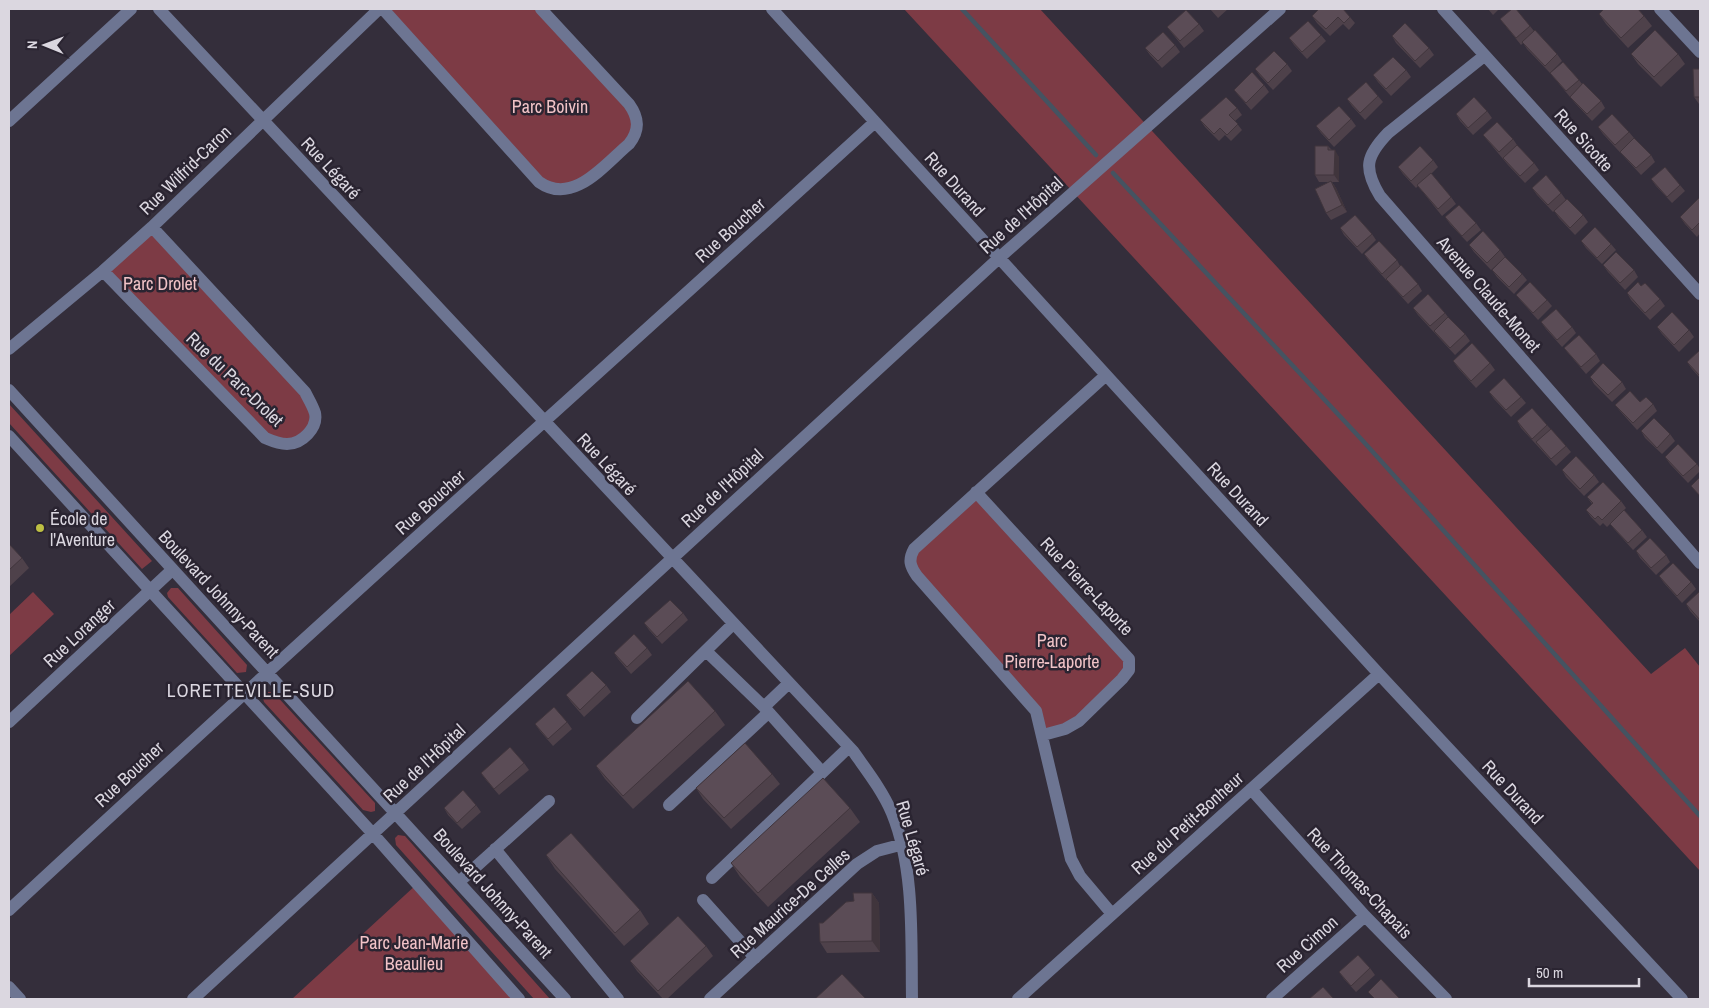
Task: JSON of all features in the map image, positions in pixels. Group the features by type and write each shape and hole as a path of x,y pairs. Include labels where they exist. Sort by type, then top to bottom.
{"street":[{"path":"9,121 131,9"},
{"name":"Rue Légaré","path":"159,9 849,747 880,790 892,814 908,876 911,913 912,999"},
{"name":"Rue Wilfrid-Caron","path":"9,349 103,271 152,227 379,9"},
{"path":"383,9 538,182 548,188 568,190 579,186 629,144 636,136 636,114 629,104 541,9"},
{"name":"Rue Durand","path":"772,9 1105,376 1682,999"},
{"name":"Rue de l'Hôpital","path":"193,999 374,835 396,812 999,258 1280,9"},
{"name":"Rue Sicotte","path":"1443,9 1484,56 1698,286"},
{"path":"1660,9 1700,52"},
{"name":"Avenue Claude-Monet","path":"1484,56 1388,133 1375,146 1369,161 1370,179 1380,196 1700,563"},
{"name":"Rue Boucher","path":"9,910 243,692 545,423 875,122"},
{"name":"Rue du Parc-Drolet","path":"103,271 265,438 276,443 289,444 308,434 314,426 315,414 305,392 152,227"},
{"path":"1105,376 914,549 910,558 911,567 1036,710 1071,859 1080,876 1112,914"},
{"name":"Boulevard Johnny-Parent","path":"9,390 172,570 460,881 565,999"},
{"path":"9,436 374,835 519,999"},
{"name":"Rue Pierre-Laporte","path":"976,492 1129,659 1129,670 1122,679 1079,721 1065,729 1043,735"},
{"name":"Rue Loranger","path":"9,722 172,570"},
{"path":"638,718 733,624"},
{"path":"706,651 766,710 822,772"},
{"name":"Rue du Petit-Bonheur","path":"1018,999 1379,674"},
{"path":"669,806 766,710 789,683"},
{"path":"712,878 849,747"},
{"name":"Rue Thomas-Chapais","path":"1250,789 1365,916 1446,999"},
{"path":"460,881 549,801"},
{"name":"Rue Maurice-De Celles","path":"710,999 857,864 877,852 900,845"},
{"path":"495,849 618,999"},
{"path":"703,900 755,958"},
{"name":"Rue Cimon","path":"1272,999 1365,916"},
{"path":"9,987 20,999"}],"green space":[{"name":"Parc Boivin","path":"383,9 541,9 629,104 636,136 579,186 548,188"},
{"path":"904,9 1040,9 1651,674 1685,648 1700,667 1700,871"},
{"name":"Parc Drolet","path":"152,227 311,403 308,434 276,443 103,271"},
{"path":"9,404 152,561 142,569 9,423"},
{"name":"Parc Pierre-Laporte","path":"976,492 1121,648 1129,670 1079,721 1043,735 1036,710 917,576 914,549"},
{"path":"171,588 178,588 247,665 246,672 237,673 168,597 167,593"},
{"path":"33,592 54,614 9,656 9,615"},
{"path":"268,692 273,692 375,803 375,811 363,810 264,702 263,698"},
{"path":"398,835 405,836 550,999 534,999 396,845 395,838"},
{"name":"Parc Jean-Marie Beaulieu","path":"417,884 519,999 292,999"}],"building":[{"path":"1319,9 1343,9 1350,17 1344,23 1338,17 1326,29 1312,16"},
{"path":"1512,9 1516,9 1530,26 1516,38 1500,19"},
{"path":"1604,9 1638,9 1644,16 1621,38 1599,14"},
{"path":"1186,10 1199,24 1180,41 1167,27"},
{"path":"1308,21 1321,35 1302,52 1289,38"},
{"path":"1405,23 1429,48 1415,61 1392,36"},
{"path":"1535,30 1557,54 1545,66 1522,42"},
{"path":"1655,30 1678,54 1654,77 1631,54"},
{"path":"1163,32 1175,45 1158,61 1145,48"},
{"path":"1274,51 1287,64 1268,83 1255,69"},
{"path":"1393,57 1406,70 1386,89 1373,75"},
{"path":"1563,62 1579,80 1566,91 1550,73"},
{"path":"1693,69 1700,69 1700,97 1694,97"},
{"path":"1252,72 1264,85 1246,103 1234,90"},
{"path":"1366,82 1378,96 1360,113 1347,99"},
{"path":"1583,83 1601,101 1587,114 1570,97"},
{"path":"1226,97 1237,108 1229,115 1238,124 1227,135 1220,128 1214,134 1200,120"},
{"path":"1474,97 1487,111 1468,128 1456,114"},
{"path":"1339,106 1351,119 1329,140 1316,126"},
{"path":"1612,114 1629,132 1615,145 1598,127"},
{"path":"1497,122 1513,139 1499,152 1483,135"},
{"path":"1634,138 1651,155 1636,168 1620,152"},
{"path":"1517,145 1534,163 1520,176 1503,158"},
{"path":"1315,146 1328,146 1328,150 1335,150 1334,175 1315,175"},
{"path":"1420,146 1433,160 1411,181 1398,167"},
{"path":"1665,167 1680,185 1667,197 1651,179"},
{"path":"1431,173 1451,197 1438,209 1417,185"},
{"path":"1546,175 1561,193 1548,205 1532,188"},
{"path":"1331,181 1342,205 1326,213 1315,189"},
{"path":"1700,197 1700,222 1692,230 1680,217"},
{"path":"1567,199 1583,215 1570,228 1554,211"},
{"path":"1459,205 1476,223 1462,236 1445,217"},
{"path":"1355,215 1372,234 1357,247 1340,228"},
{"path":"1595,227 1611,244 1597,258 1581,241"},
{"path":"1483,231 1500,250 1487,263 1469,245"},
{"path":"1379,241 1397,260 1382,274 1364,254"},
{"path":"1616,252 1634,270 1620,283 1603,265"},
{"path":"1505,257 1522,274 1509,287 1492,270"},
{"path":"1401,265 1418,284 1403,297 1386,279"},
{"path":"1530,282 1547,300 1533,313 1516,295"},
{"path":"1638,282 1641,286 1645,283 1660,299 1645,313 1627,293"},
{"path":"1428,294 1445,313 1430,326 1413,308"},
{"path":"1556,309 1572,327 1557,340 1541,322"},
{"path":"1672,312 1689,330 1674,345 1657,327"},
{"path":"1448,317 1465,334 1450,348 1434,331"},
{"path":"1579,335 1596,354 1581,367 1564,348"},
{"path":"1472,343 1490,363 1471,381 1453,361"},
{"path":"1700,350 1700,376 1687,362"},
{"path":"1603,363 1622,382 1608,395 1590,377"},
{"path":"1504,378 1521,397 1506,410 1489,392"},
{"path":"1630,391 1640,402 1646,397 1653,404 1633,423 1615,405"},
{"path":"1532,408 1547,425 1532,439 1517,421"},
{"path":"1654,418 1670,434 1657,448 1641,431"},
{"path":"1551,429 1566,446 1551,459 1536,442"},
{"path":"1678,444 1697,464 1683,476 1665,457"},
{"path":"1576,456 1594,475 1580,489 1562,470"},
{"path":"1700,477 1700,496 1691,486"},
{"path":"1603,482 1621,501 1602,520 1598,516 1595,519 1586,510 1593,503 1587,497"},
{"path":"1624,510 1642,530 1628,543 1610,524"},
{"path":"1650,538 1666,555 1651,568 1636,551"},
{"path":"9,544 22,558 9,570"},
{"path":"1673,563 1691,582 1677,596 1659,576"},
{"path":"1700,591 1700,620 1686,604"},
{"path":"670,600 683,613 657,637 644,623"},
{"path":"634,634 647,648 627,667 614,653"},
{"path":"592,671 606,685 580,710 566,695"},
{"path":"688,681 715,711 623,796 596,766"},
{"path":"554,707 567,722 548,739 535,724"},
{"path":"745,743 772,774 724,818 696,788"},
{"path":"510,747 524,763 494,789 481,773"},
{"path":"823,778 850,808 758,893 731,863"},
{"path":"463,790 476,805 457,823 444,808"},
{"path":"571,833 640,910 615,933 546,855"},
{"path":"853,893 872,893 872,941 820,942 819,923 823,923 846,902 854,901"},
{"path":"678,916 706,946 658,991 630,961"},
{"path":"1358,955 1370,968 1351,986 1339,972"},
{"path":"842,974 866,999 815,999"},
{"path":"1381,979 1399,998 1375,999 1368,992"},
{"path":"1323,987 1334,999 1309,999"}],"waterway":[{"path":"962,9 1096,155"},
{"path":"1113,173 1363,441 1700,816"}],"place":[{"name":"École de l'Aventure","path":"40,528"}],"district":[{"name":"LORETTEVILLE-SUD","path":"251,690"}]}
